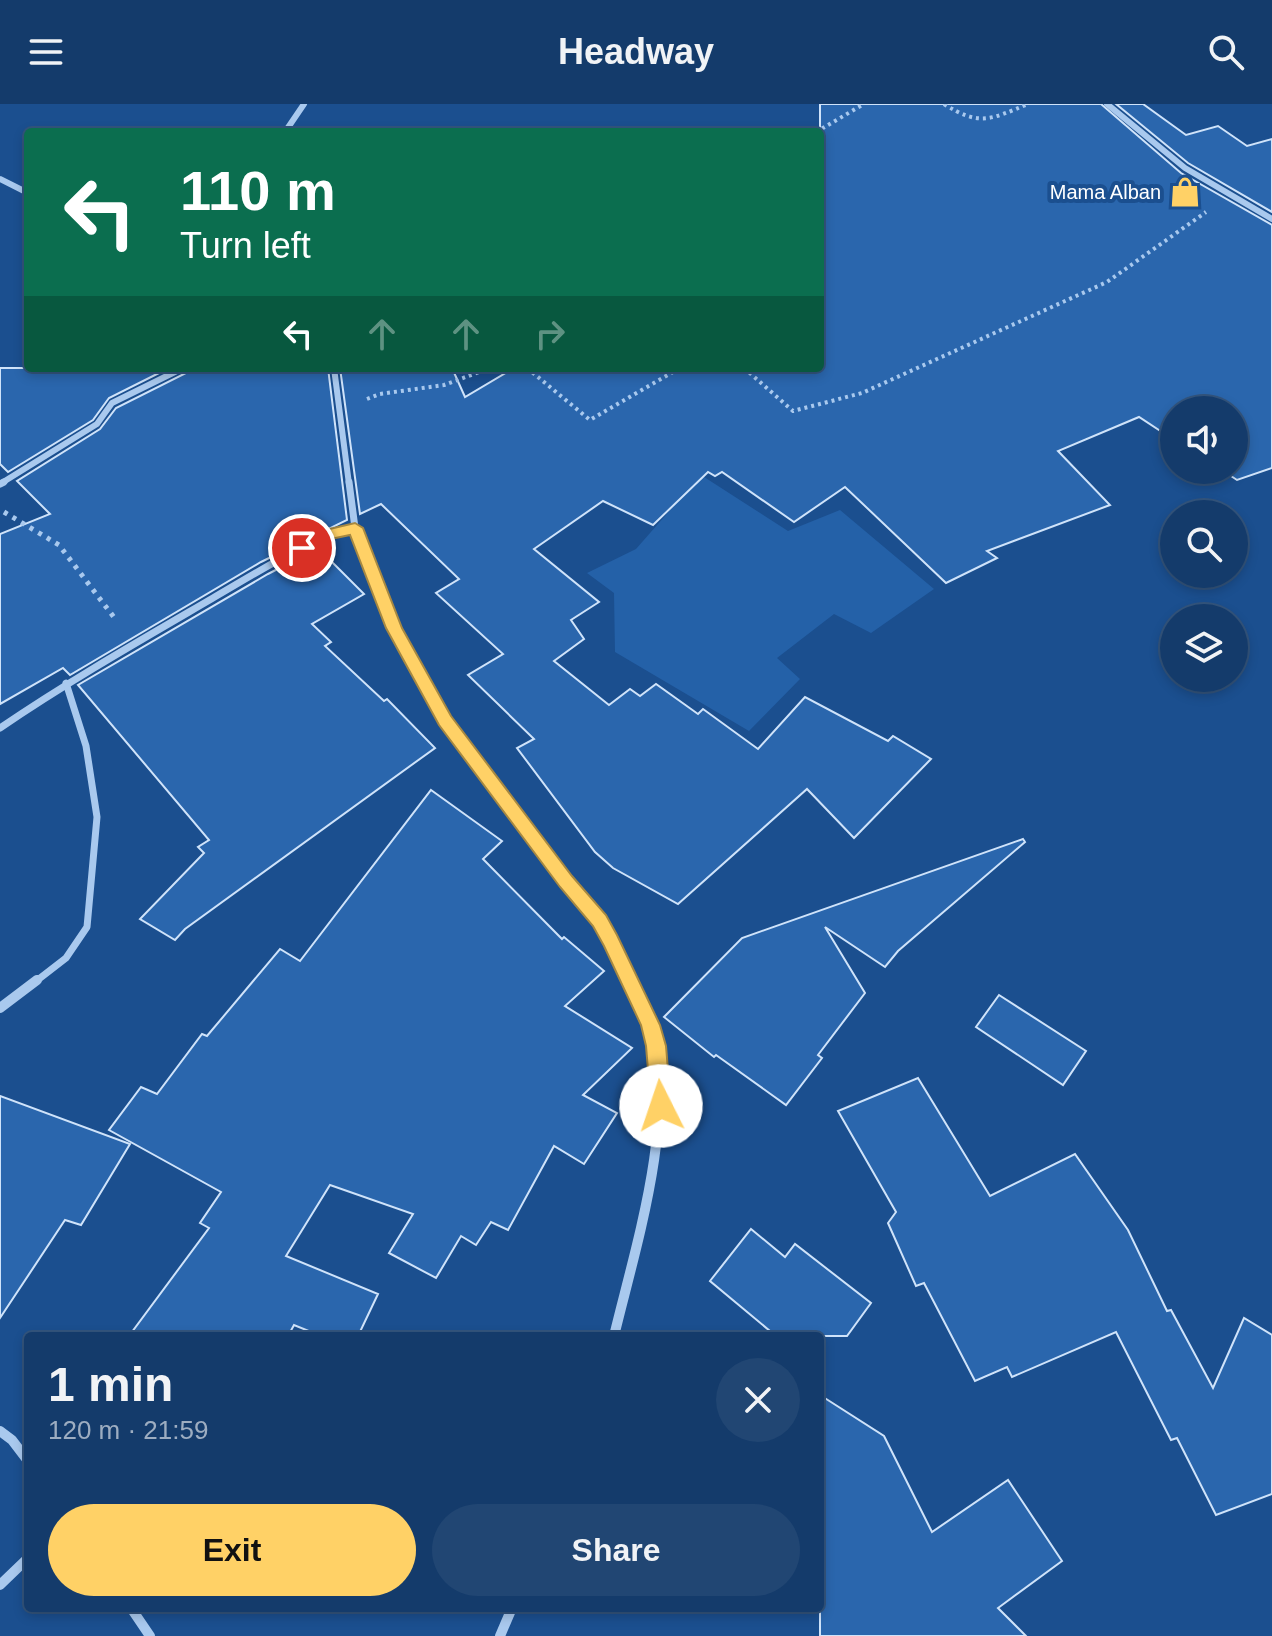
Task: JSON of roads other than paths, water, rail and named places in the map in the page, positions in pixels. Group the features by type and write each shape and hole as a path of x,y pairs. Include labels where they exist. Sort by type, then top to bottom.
{"street":[{"path":"288,128 304,104"},
{"path":"1107,104 1204,182 1272,219"},
{"path":"0,179 24,191"},
{"path":"0,484 97,424 112,403 175,372"},
{"path":"335,372 355,528 394,628 445,721 566,881 600,920 651,1025 661,1106 642,1221 615,1332"},
{"path":"0,728 66,683 134,643 327,535 355,528"},
{"path":"0,1008 66,958 87,927 97,817 86,746 66,683"},
{"path":"0,1431 24,1456"},
{"path":"0,1585 24,1562"},
{"path":"134,1612 150,1636"},
{"path":"500,1636 510,1612"}],"place":[{"name":"Mama Alban","path":"1185,192"}]}
